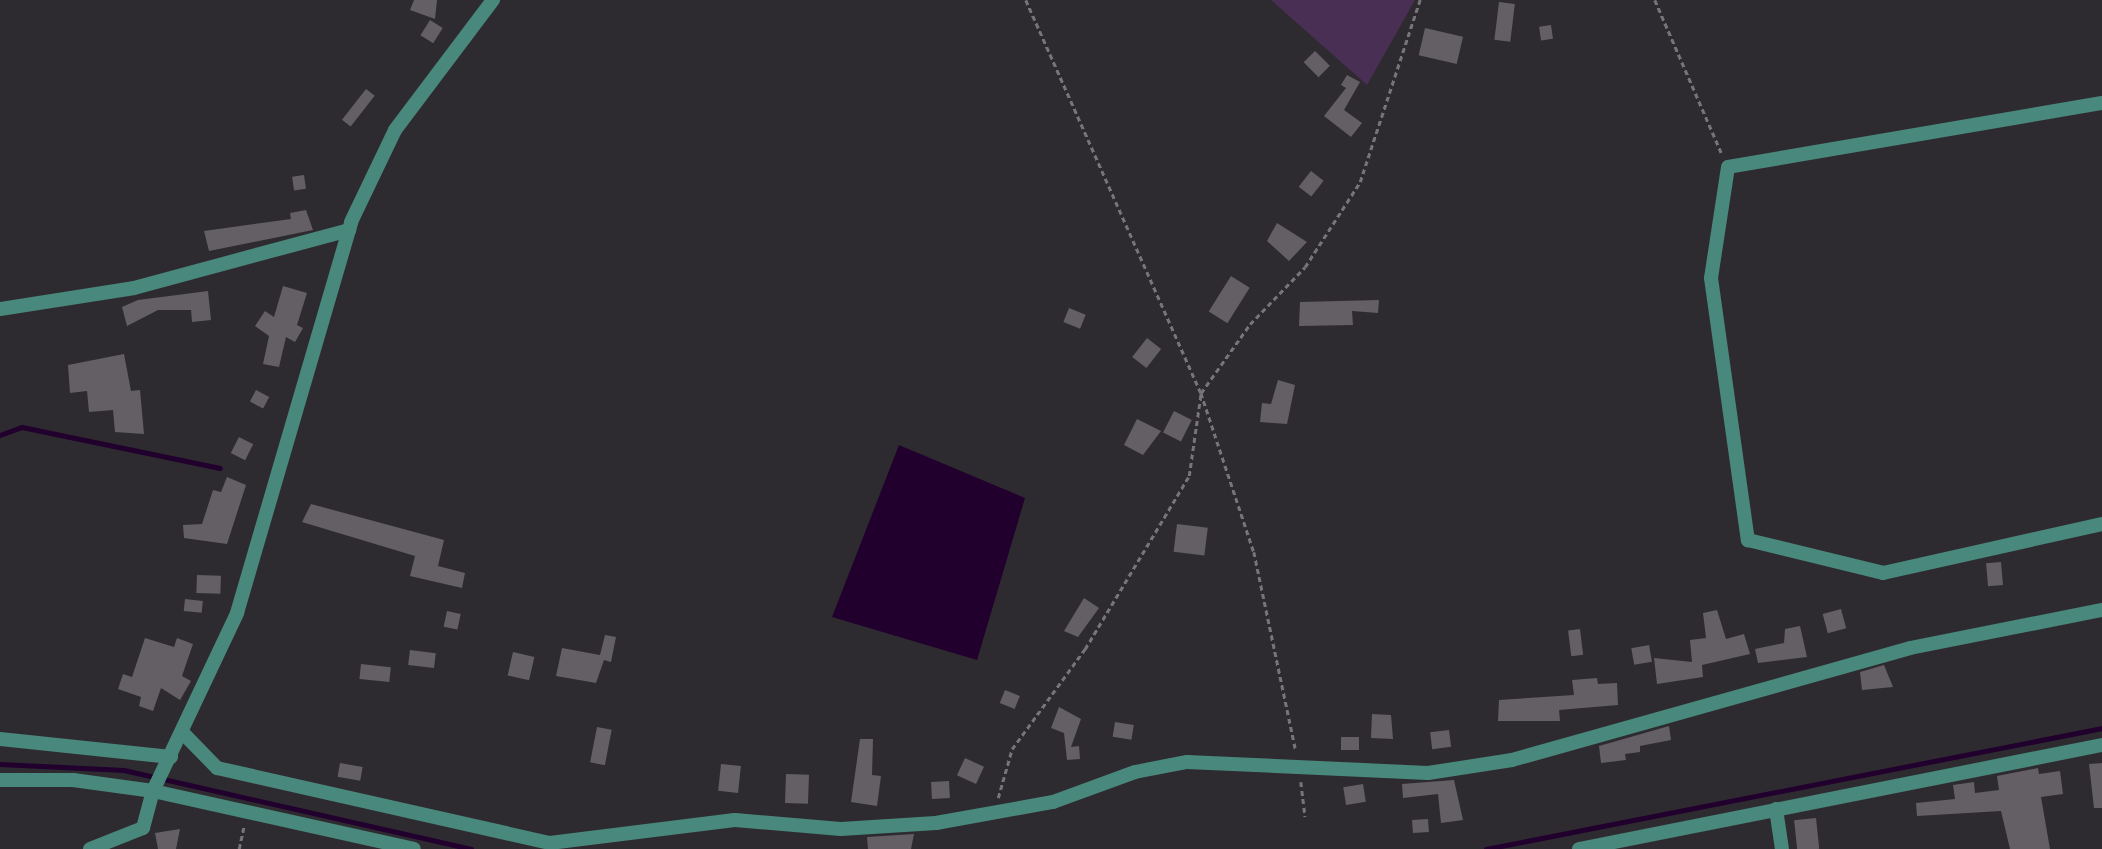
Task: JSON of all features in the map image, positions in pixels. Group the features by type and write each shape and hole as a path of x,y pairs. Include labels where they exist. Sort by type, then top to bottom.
{"street":[{"path":"90,849 143,828 158,782 237,613 349,230 396,130 493,0"},
{"path":"2102,103 1728,167 1712,278 1748,540 1883,573 2102,524"},
{"path":"0,309 134,288 349,230"},
{"path":"183,733 217,768 550,843 735,820 841,829 998,812 1187,762 1428,773 1513,760 1910,648 2102,610"},
{"path":"0,739 171,757"},
{"path":"1579,849 2102,745"},
{"path":"0,780 158,782 247,816 414,849"},
{"path":"1776,809 1782,849"}],"path":[{"path":"1026,0 1201,393 1254,552 1299,768 1306,817"},
{"path":"998,812 999,783 1012,749 1084,649 1189,476 1201,393 1250,324 1305,267 1360,182 1412,15 1420,0"},
{"path":"1655,0 1728,167"},
{"path":"239,849 247,816"}],"shaded area":[{"path":"1271,0 1415,0 1367,85"},
{"path":"899,445 1025,498 977,660 832,617"}],"building":[{"path":"414,0 437,0 435,19 410,10"},
{"path":"1499,2 1515,4 1510,42 1494,40"},
{"path":"430,20 443,28 433,43 420,35"},
{"path":"1551,25 1553,39 1541,41 1539,27"},
{"path":"1425,28 1463,37 1457,64 1419,55"},
{"path":"1315,51 1330,66 1319,77 1304,62"},
{"path":"1347,75 1360,82 1344,110 1362,123 1351,137 1324,116 1346,88 1341,85"},
{"path":"366,89 375,96 351,127 342,120"},
{"path":"1311,171 1324,181 1311,197 1299,187"},
{"path":"304,175 306,189 294,191 292,177"},
{"path":"306,210 313,230 209,251 204,231 291,219 290,213"},
{"path":"1277,223 1307,242 1289,261 1267,241"},
{"path":"1231,276 1250,288 1227,323 1209,312"},
{"path":"283,286 307,293 297,325 303,328 295,342 286,337 279,367 263,364 269,336 255,326 265,311 274,317"},
{"path":"208,291 211,320 192,322 191,310 158,310 127,326 122,307 138,300"},
{"path":"1379,300 1378,313 1352,311 1353,325 1299,326 1300,302"},
{"path":"1069,308 1086,315 1080,329 1063,322"},
{"path":"1147,338 1161,349 1146,368 1132,357"},
{"path":"124,354 131,391 140,390 144,434 115,432 113,410 89,412 87,391 70,393 68,365"},
{"path":"1278,380 1295,385 1287,424 1260,422 1262,403 1271,404"},
{"path":"256,390 269,397 263,409 250,401"},
{"path":"1174,411 1192,420 1181,441 1163,432"},
{"path":"1137,419 1161,431 1143,455 1124,445"},
{"path":"239,437 253,444 245,460 231,453"},
{"path":"227,477 246,485 227,544 184,538 183,525 202,524 213,490 221,492"},
{"path":"311,504 444,540 438,566 465,573 462,588 410,576 415,556 302,522"},
{"path":"1177,524 1208,528 1204,556 1174,552"},
{"path":"2001,562 2003,585 1988,586 1986,563"},
{"path":"197,575 221,576 220,594 196,593"},
{"path":"1084,598 1099,608 1078,637 1064,631"},
{"path":"185,599 203,601 202,613 184,611"},
{"path":"1841,609 1846,628 1828,633 1823,614"},
{"path":"1717,610 1726,639 1744,634 1750,654 1702,665 1703,677 1657,684 1654,658 1692,662 1690,640 1706,638 1703,613"},
{"path":"447,611 461,614 457,630 444,627"},
{"path":"1800,626 1807,657 1758,663 1755,649 1784,643 1785,629"},
{"path":"1580,629 1583,655 1571,656 1568,630"},
{"path":"605,635 616,637 611,662 604,660 596,683 556,676 562,648 600,655"},
{"path":"145,638 174,647 177,638 193,644 182,676 191,681 180,700 161,688 153,711 139,706 141,697 118,689 123,674 132,677"},
{"path":"1649,645 1652,662 1634,665 1631,648"},
{"path":"410,650 436,653 434,668 408,665"},
{"path":"513,652 534,657 529,680 508,675"},
{"path":"361,664 391,667 389,682 359,679"},
{"path":"1884,665 1893,687 1862,690 1860,672"},
{"path":"1597,678 1598,684 1617,683 1618,705 1559,710 1560,721 1498,721 1499,700 1574,695 1572,680"},
{"path":"1005,690 1020,696 1015,709 1000,703"},
{"path":"1059,707 1081,719 1071,747 1079,746 1080,759 1067,760 1064,733 1051,728"},
{"path":"1372,714 1391,715 1393,739 1371,738"},
{"path":"1115,722 1134,725 1131,740 1113,737"},
{"path":"1669,726 1671,740 1640,746 1640,752 1625,754 1626,760 1601,763 1599,746"},
{"path":"597,727 612,730 605,765 590,762"},
{"path":"1449,730 1451,747 1432,749 1430,732"},
{"path":"1341,737 1359,737 1359,750 1341,750"},
{"path":"860,739 873,739 872,775 881,776 877,806 851,802"},
{"path":"965,758 984,767 976,784 957,775"},
{"path":"340,763 363,767 360,781 338,777"},
{"path":"2102,763 2102,808 2094,808 2089,764"},
{"path":"721,764 741,766 738,793 718,791"},
{"path":"2038,768 2039,774 2060,771 2063,794 2041,797 2050,849 2010,849 2001,811 1917,816 1916,803 1955,799 1953,785 1974,782 1975,793 1999,790 1997,776"},
{"path":"786,774 809,775 808,804 785,803"},
{"path":"1454,780 1463,820 1441,823 1438,794 1403,798 1402,784"},
{"path":"949,781 950,798 932,799 931,782"},
{"path":"1363,784 1366,802 1346,805 1343,787"},
{"path":"1816,818 1819,849 1797,849 1794,820"},
{"path":"1428,819 1429,832 1413,833 1412,820"},
{"path":"180,829 176,849 158,849 155,833"},
{"path":"914,834 911,849 868,849 867,837"}],"waterway":[{"path":"0,435 22,427 220,468"},
{"path":"1486,849 2102,728"},
{"path":"0,764 124,770 471,849"}]}
